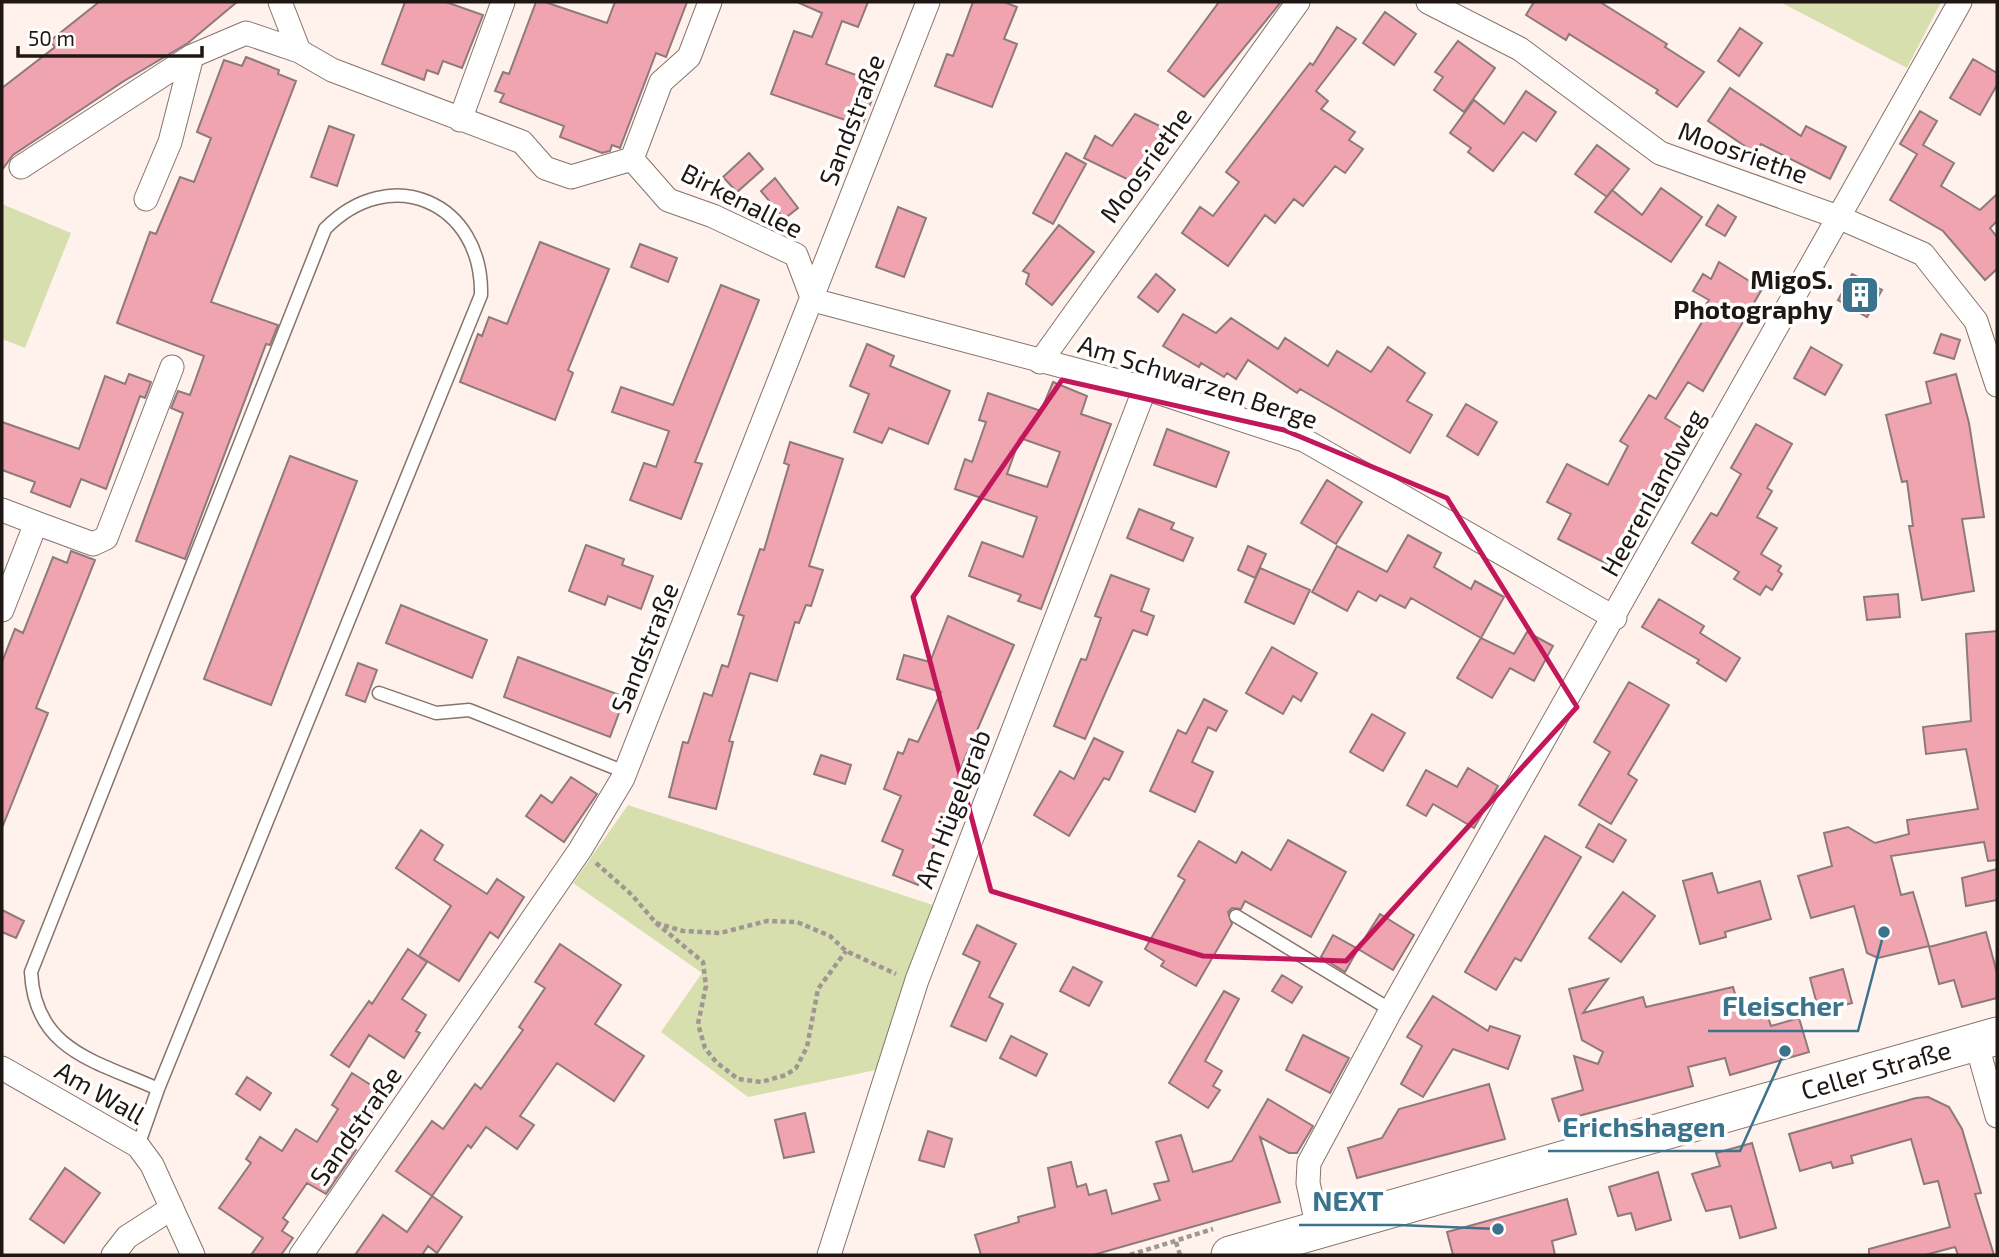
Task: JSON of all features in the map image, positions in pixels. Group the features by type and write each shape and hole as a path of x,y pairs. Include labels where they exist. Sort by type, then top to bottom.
{"main road":[{"name":"Celler Straße","path":"1230,1255 1987,1039"}],"street":[{"path":"280,2 299,51"},
{"path":"460,120 503,2"},
{"path":"21,167 192,56 246,33 299,51 332,70 522,142 545,168 571,177 632,159 661,82 689,57 710,2"},
{"name":"Sandstraße","path":"301,1255 580,850 625,772 813,300 928,2"},
{"name":"Moosriethe","path":"1040,362 1298,2"},
{"name":"Moosriethe","path":"1427,2 1520,49 1660,153 1838,217 1923,254 1976,321 1997,384"},
{"name":"Heerenlandweg","path":"1318,1228 1308,1183 1309,1163 1391,1010 1961,2"},
{"path":"145,199 170,142 192,56"},
{"name":"Birkenallee","path":"632,159 668,200 713,216 796,255 813,300"},
{"name":"Am Schwarzen Berge","path":"813,300 1145,388 1304,440 1615,618"},
{"path":"2,510 93,544 106,538 172,367"},
{"name":"Am Hügelgrab","path":"829,1255 916,980 1145,388"},
{"path":"2,610 36,523"},
{"path":"1987,1039 1997,1116"},
{"name":"Am Wall","path":"2,1068 138,1146 152,1165 193,1255"},
{"path":"113,1255 127,1237 172,1209"}],"lane":[{"path":"138,1146 158,1089 481,295 481,271 476,250 465,230 450,214 426,200 397,195 377,197 354,204 325,229 31,972 32,996 41,1020 55,1038 76,1052 158,1089"},
{"path":"379,693 436,713 469,709 625,772"},
{"path":"1236,916 1391,1010"}],"path":[{"path":"580,850 632,895 656,923 703,962 706,986 698,1024 705,1048 729,1072 750,1082 774,1080 796,1068 807,1047 818,989 846,951"},
{"path":"656,923 683,931 720,933 767,921 797,922 830,936 846,951 916,980"},
{"path":"1176,1242 1180,1255"}],"highlighted area":[{"path":"1062,380 1284,430 1447,498 1577,707 1346,961 1203,956 991,891 913,597"}],"green space":[{"path":"1780,2 1941,2 1907,68"},
{"path":"2,204 71,233 25,348 2,339"},
{"path":"628,805 933,905 876,1070 748,1097 661,1032 702,973 573,883"}],"building":[{"path":"99,2 237,2 188,43 124,81 13,155 2,170 2,88 55,47 50,41"},
{"path":"405,2 446,2 483,15 462,68 443,61 438,74 427,70 424,80 382,64"},
{"path":"536,2 545,2 607,23 615,2 687,2 666,57 656,53 620,148 612,145 610,151 602,153 560,137 564,126 500,102 504,94 495,91 503,72 509,74"},
{"path":"797,2 868,2 858,27 842,21 826,64 878,83 862,126 771,94 794,31 812,37 822,13"},
{"path":"973,2 1004,2 1017,7 1004,39 1017,44 992,107 935,86 947,54 953,56"},
{"path":"1219,2 1281,2 1204,97 1168,71"},
{"path":"1534,2 1600,2 1667,44 1665,47 1704,72 1677,107 1656,93 1658,90 1569,34 1566,40 1526,15"},
{"path":"1385,12 1416,34 1394,65 1363,43"},
{"path":"1337,27 1356,39 1316,91 1328,101 1321,109 1355,132 1349,140 1363,149 1345,173 1335,166 1303,206 1294,199 1275,223 1265,215 1228,266 1182,233 1200,207 1213,216 1239,182 1226,172 1310,63 1313,65"},
{"path":"1740,28 1762,43 1739,76 1718,61"},
{"path":"1458,41 1495,68 1464,112 1434,90 1443,77 1435,72"},
{"path":"246,57 279,70 278,74 296,81 211,302 278,325 270,345 266,344 185,559 136,541 183,413 171,408 178,391 190,395 204,356 117,323 150,232 156,234 180,177 194,182 211,138 197,132 224,60 242,66"},
{"path":"1973,59 1997,73 1997,85 1980,115 1950,98"},
{"path":"1730,88 1801,136 1806,126 1846,147 1830,179 1761,144 1755,153 1708,121"},
{"path":"1526,91 1556,112 1536,141 1523,132 1493,171 1468,152 1471,148 1450,133 1474,100 1504,124"},
{"path":"1920,111 1937,121 1923,145 1954,163 1941,186 1980,210 1997,194 1997,221 1990,228 1997,237 1997,269 1985,280 1943,231 1890,200 1917,154 1900,144"},
{"path":"1135,114 1164,128 1137,184 1084,158 1095,136 1112,146"},
{"path":"329,126 354,135 337,186 311,177"},
{"path":"1597,145 1629,169 1607,197 1575,174"},
{"path":"749,153 763,169 737,192 723,177"},
{"path":"1066,153 1086,164 1053,224 1033,213"},
{"path":"775,178 798,208 784,219 761,191"},
{"path":"1661,188 1702,217 1671,262 1595,212 1612,190 1642,215"},
{"path":"1718,205 1736,217 1725,236 1706,225"},
{"path":"898,207 926,218 904,277 876,267"},
{"path":"1059,225 1094,252 1052,305 1026,284 1029,274 1023,271"},
{"path":"540,242 609,269 568,370 573,373 555,420 460,382 478,334 482,336 489,317 507,324"},
{"path":"640,244 677,258 668,282 631,267"},
{"path":"1719,262 1762,289 1703,391 1688,382 1665,418 1688,432 1669,460 1666,458 1626,535 1629,537 1613,567 1558,539 1571,514 1547,502 1567,464 1608,485 1628,446 1620,441 1649,395 1656,399 1705,317 1700,314 1709,300 1693,291 1703,274 1711,279"},
{"path":"1156,274 1175,290 1158,312 1138,297"},
{"name":"MigoS. Photography","path":"1852,274 1882,290 1867,317 1838,300"},
{"path":"721,285 759,300 695,462 702,464 681,519 630,500 644,463 656,467 669,431 612,412 621,387 673,405"},
{"path":"1183,314 1216,333 1231,318 1278,349 1285,338 1328,366 1337,351 1371,372 1388,347 1425,373 1407,401 1432,415 1410,453 1300,389 1297,393 1248,360 1236,379 1227,373 1224,377 1201,363 1199,367 1163,346"},
{"path":"1941,334 1960,340 1954,359 1934,353"},
{"path":"867,344 894,356 890,366 950,391 928,444 889,428 882,443 854,432 869,394 850,386"},
{"path":"1811,347 1842,365 1825,395 1794,378"},
{"path":"129,374 151,382 145,398 140,396 106,489 81,479 70,507 31,492 35,482 2,470 2,422 79,449 105,376 125,384"},
{"path":"1956,374 1969,423 1984,517 1962,519 1974,591 1922,600 1909,526 1913,526 1907,481 1902,482 1886,415 1931,403 1926,382"},
{"path":"1053,382 1087,396 1081,414 1111,424 1041,609 1018,601 1021,595 969,576 982,542 1023,557 1037,517 955,489 965,459 972,462 986,422 979,420 988,393 1041,411","holes":["1020,438 1060,452 1047,487 1007,474"]},
{"path":"1466,404 1497,422 1478,455 1447,436"},
{"path":"1756,424 1792,444 1767,488 1772,491 1757,517 1777,528 1761,554 1781,566 1778,571 1782,574 1772,590 1766,586 1760,595 1734,579 1739,572 1692,543 1711,513 1717,516 1741,474 1731,468"},
{"path":"1167,429 1229,452 1216,487 1154,465"},
{"path":"790,442 843,459 809,566 823,570 811,606 806,605 799,623 795,622 777,681 750,673 729,741 733,742 716,809 669,797 683,742 688,743 704,693 712,696 722,665 728,667 744,616 738,614 760,549 764,550 789,465 784,463"},
{"path":"290,456 357,481 271,705 204,679"},
{"path":"1327,480 1362,502 1336,544 1301,523"},
{"path":"1139,509 1174,523 1171,529 1193,538 1183,561 1127,538"},
{"path":"1408,535 1441,553 1434,567 1471,589 1475,581 1504,597 1481,638 1411,598 1405,608 1380,595 1376,601 1358,591 1347,611 1312,592 1337,546 1387,572"},
{"path":"586,545 624,559 622,565 653,576 641,609 608,596 605,605 569,591"},
{"path":"1248,546 1266,554 1255,578 1238,570"},
{"path":"71,551 95,560 36,708 48,713 2,828 2,662 15,629 23,633 53,557 67,563"},
{"path":"1260,568 1310,590 1294,624 1245,602"},
{"path":"1111,575 1149,589 1141,611 1154,616 1147,635 1133,630 1085,739 1054,726 1081,659 1086,660 1101,618 1095,616"},
{"path":"1898,594 1900,617 1867,620 1864,597"},
{"path":"1659,599 1704,626 1700,633 1740,658 1726,681 1697,663 1699,660 1642,627"},
{"path":"401,605 487,640 472,678 386,643"},
{"path":"948,616 1014,645 965,758 958,776 962,777 918,885 893,875 903,850 882,841 901,796 884,789 898,752 903,754 909,739 918,742 941,692 897,679 904,655 930,662"},
{"path":"1997,631 1997,860 1988,861 1984,842 1891,856 1901,895 1913,892 1929,946 1878,958 1867,953 1854,906 1811,918 1798,876 1832,866 1824,833 1848,827 1875,843 1909,834 1907,820 1978,809 1966,749 1926,754 1923,727 1971,721 1966,634"},
{"path":"1527,632 1553,646 1534,681 1510,668 1492,698 1457,678 1481,638 1514,654"},
{"path":"1272,647 1317,673 1301,701 1293,696 1283,714 1246,693"},
{"path":"518,657 625,697 610,737 504,697"},
{"path":"358,663 377,670 365,702 346,695"},
{"path":"1629,682 1669,705 1628,774 1637,780 1611,824 1579,805 1610,752 1594,742"},
{"path":"1204,699 1227,711 1216,731 1208,727 1192,762 1213,772 1195,812 1150,791 1178,730 1186,734"},
{"path":"1372,714 1405,733 1383,771 1350,752"},
{"path":"1094,738 1123,752 1109,780 1104,778 1069,836 1034,815 1060,771 1074,779"},
{"path":"821,755 851,765 845,784 814,774"},
{"path":"1468,768 1498,786 1474,828 1433,804 1426,816 1407,805 1426,770 1457,787"},
{"path":"571,777 597,794 564,842 526,816 541,795 552,803"},
{"path":"1599,824 1626,840 1613,862 1586,847"},
{"path":"421,830 443,845 434,860 487,894 497,879 524,897 498,938 490,932 459,981 419,956 451,906 396,868"},
{"path":"1545,836 1581,857 1521,961 1515,958 1496,990 1465,972"},
{"path":"1288,840 1346,872 1311,937 1245,901 1241,909 1232,908 1228,912 1232,924 1196,986 1161,966 1164,961 1145,949 1185,880 1178,876 1199,841 1236,863 1242,852 1271,870"},
{"path":"1997,869 1997,900 1966,906 1962,878"},
{"path":"1712,873 1718,893 1760,881 1771,919 1725,932 1726,937 1700,944 1683,881"},
{"path":"1623,892 1655,916 1621,962 1589,938"},
{"path":"2,910 24,921 16,938 2,932"},
{"path":"1380,914 1414,935 1393,970 1358,949"},
{"path":"977,925 1016,944 989,997 1003,1004 986,1041 951,1026 980,962 963,954"},
{"path":"1986,932 1997,973 1997,998 1962,1007 1954,980 1939,984 1929,947"},
{"path":"1333,935 1358,949 1345,972 1321,957"},
{"path":"560,944 621,985 595,1024 644,1056 614,1101 557,1063 520,1116 534,1125 517,1149 486,1127 471,1148 468,1145 432,1196 396,1171 432,1121 443,1129 475,1084 481,1089 523,1030 519,1027 545,988 535,982"},
{"path":"408,949 427,962 402,999 426,1015 416,1031 420,1033 404,1058 369,1035 349,1067 331,1055 369,1001 372,1004"},
{"path":"1073,967 1102,982 1089,1006 1060,991"},
{"path":"1843,969 1852,1003 1819,1012 1810,978"},
{"path":"1282,975 1302,987 1292,1003 1272,991"},
{"path":"1608,979 1583,1013 1643,997 1646,1007 1733,987 1742,1018 1766,1011 1771,1026 1799,1018 1809,1052 1730,1075 1725,1058 1688,1067 1693,1086 1559,1121 1552,1099 1583,1090 1574,1056 1598,1064 1603,1052 1582,1040 1569,989"},
{"path":"1224,991 1239,999 1205,1061 1222,1071 1213,1086 1220,1090 1208,1108 1169,1083"},
{"path":"1433,996 1488,1031 1490,1026 1520,1036 1508,1069 1453,1049 1423,1097 1401,1084 1422,1046 1407,1037"},
{"path":"1303,1035 1349,1058 1330,1093 1286,1070"},
{"path":"1011,1036 1047,1054 1036,1076 1000,1058"},
{"path":"352,1073 385,1094 351,1147 356,1150 326,1194 307,1183 283,1218 288,1222 282,1231 293,1238 281,1255 251,1255 263,1238 219,1208 251,1163 246,1159 260,1137 282,1151 296,1129 317,1142 338,1109 332,1105"},
{"path":"247,1077 271,1093 260,1110 236,1094"},
{"path":"1489,1084 1505,1139 1357,1178 1348,1148 1382,1138 1399,1109"},
{"path":"1928,1097 1949,1107 1962,1129 1981,1193 1975,1194 1994,1255 1958,1255 1955,1247 1925,1255 1869,1255 1869,1249 1950,1227 1938,1181 1924,1184 1911,1139 1851,1156 1853,1163 1833,1168 1831,1162 1800,1171 1789,1134 1916,1098"},
{"path":"1268,1099 1313,1126 1297,1153 1289,1153 1260,1137 1280,1202 1093,1255 981,1255 975,1235 1019,1222 1018,1217 1055,1207 1048,1168 1071,1162 1077,1187 1086,1184 1089,1195 1106,1190 1112,1214 1160,1200 1154,1184 1169,1181 1156,1142 1181,1135 1193,1172 1232,1161"},
{"path":"805,1113 814,1152 784,1158 775,1120"},
{"path":"928,1131 952,1139 944,1167 919,1160"},
{"path":"1752,1143 1776,1228 1740,1238 1731,1206 1706,1211 1692,1174 1720,1166 1716,1153"},
{"path":"65,1168 100,1193 64,1243 30,1219"},
{"path":"1658,1172 1671,1220 1636,1230 1631,1213 1618,1216 1609,1187"},
{"path":"432,1196 462,1217 437,1253 428,1246 422,1255 355,1255 383,1215 407,1232"},
{"path":"1567,1199 1576,1234 1552,1241 1555,1255 1453,1255 1447,1232"}],"place":[{"name":"MigoS. Photography","path":"1860,295"},
{"name":"Fleischer","path":"1884,932"},
{"name":"Erichshagen","path":"1785,1051"},
{"name":"NEXT","path":"1498,1229"}]}
